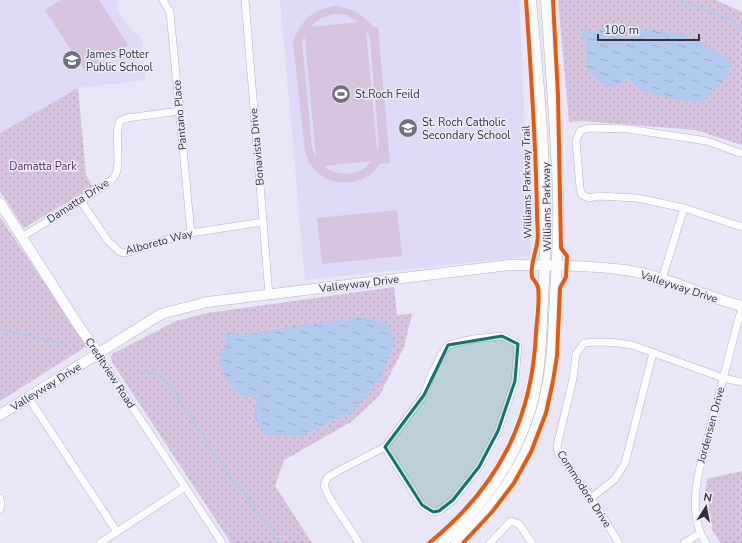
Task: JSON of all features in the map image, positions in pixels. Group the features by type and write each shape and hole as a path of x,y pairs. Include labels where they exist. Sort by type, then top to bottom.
{"main road":[{"name":"Williams Parkway","path":"442,543 470,516 501,473 514,449 529,414 537,379 545,266 546,224 540,106 531,0"},
{"name":"Williams Parkway","path":"456,543 486,512 518,466 538,422 550,373 557,266 558,197 546,0"},
{"name":"Creditview Road","path":"0,203 80,328 99,354"},
{"name":"Valleyway Drive","path":"0,415 161,314 207,302 509,265 626,270 662,279 742,306"}],"street":[{"name":"Pantano Place","path":"162,0 170,12 191,233"},
{"name":"Bonavista Drive","path":"245,0 269,295"},
{"name":"Damatta Drive","path":"22,236 107,184 115,176 118,156 117,127 120,121 127,118 180,111"},
{"path":"740,153 708,141 628,129 588,128 580,131 576,141 580,188 582,195 589,198 598,196 637,198 684,208 742,227"},
{"name":"Alboreto Way","path":"80,200 108,241 120,252 126,253 191,233 263,222"},
{"path":"662,279 684,208"},
{"name":"Jordensen Drive","path":"706,543 699,534 695,492 699,471 742,306"},
{"path":"359,543 329,497 324,485 328,477 385,447 424,395 432,373 448,345 473,339 502,336 518,344 515,381 498,431 479,467 453,500 439,511 433,512 422,505 385,447"},
{"name":"Commodore Drive","path":"619,543 591,498 558,453 556,446 573,379 576,354 584,344 617,342 632,345 723,378 742,382"},
{"path":"591,498 615,479 625,463 652,352"},
{"name":"Creditview Road","path":"99,354 104,364 222,543"},
{"path":"28,397 117,532"},
{"path":"100,543 186,487"},
{"path":"0,498 0,509"},
{"path":"490,543 511,522 519,524 532,543"},
{"path":"684,543 699,534"}],"highlighted area":[{"path":"502,336 518,344 515,381 498,431 479,467 453,500 439,511 433,512 422,505 385,447 424,395 448,345"}],"shaded area":[{"name":"James Potter Public School","path":"0,0 117,0 118,10 126,24 142,39 145,80 78,88 0,133"},
{"name":"St. Roch Catholic Secondary School","path":"280,0 519,0 531,256 305,280"}],"green space":[{"path":"61,0 99,0 128,45 86,73 45,10"},
{"path":"558,0 716,0 742,12 742,145 696,130 583,121 569,122"},
{"path":"335,6 352,10 365,18 373,27 378,27 390,163 380,164 368,176 351,182 334,181 318,173 313,168 305,152 293,42 300,27 308,17","holes":["334,14 346,15 359,22 311,27 318,20","366,30 370,38 379,146 377,151","305,38 316,157 312,148 302,42","371,161 362,170 349,174 329,170 324,166"]},
{"name":"Damatta Park","path":"78,88 86,175 93,187 24,228 0,191 0,133"},
{"path":"397,210 402,256 322,264 317,218"},
{"path":"0,217 87,346 0,401"},
{"path":"394,287 397,315 412,314 404,347 379,396 351,422 284,460 275,486 312,543 231,543 112,362 112,354 176,321 207,313"},
{"path":"742,471 742,543 721,543 711,527 706,512 705,497 707,479"}],"water":[{"path":"610,25 619,30 622,38 631,37 635,30 655,30 694,39 732,61 727,76 703,102 684,101 641,91 631,80 627,79 613,88 600,82 587,71 585,41 580,37 586,28 592,31"},
{"path":"367,317 389,324 394,342 382,377 352,412 301,436 265,435 253,415 258,395 249,397 235,392 218,364 221,351 227,343 223,336 230,331 241,335 307,324"}],"waterway":[{"path":"680,0 731,20 742,30"},
{"path":"0,329 65,344"},
{"path":"140,372 158,374 173,390 221,464 276,535 280,543"}],"cycle path":[{"name":"Williams Parkway Trail","path":"429,543 453,522 474,499 492,475 507,450 519,423 527,395 533,365 539,298 538,287 532,277 532,269 538,233 526,0"},
{"path":"463,543 492,512 514,483 531,452 546,413 553,381 557,356 560,288 566,277 567,256 561,248 558,95 553,0"}],"place":[{"name":"James Potter Public School","path":"72,60"},
{"name":"St.Roch Feild","path":"341,94"},
{"name":"St. Roch Catholic Secondary School","path":"408,128"}]}
